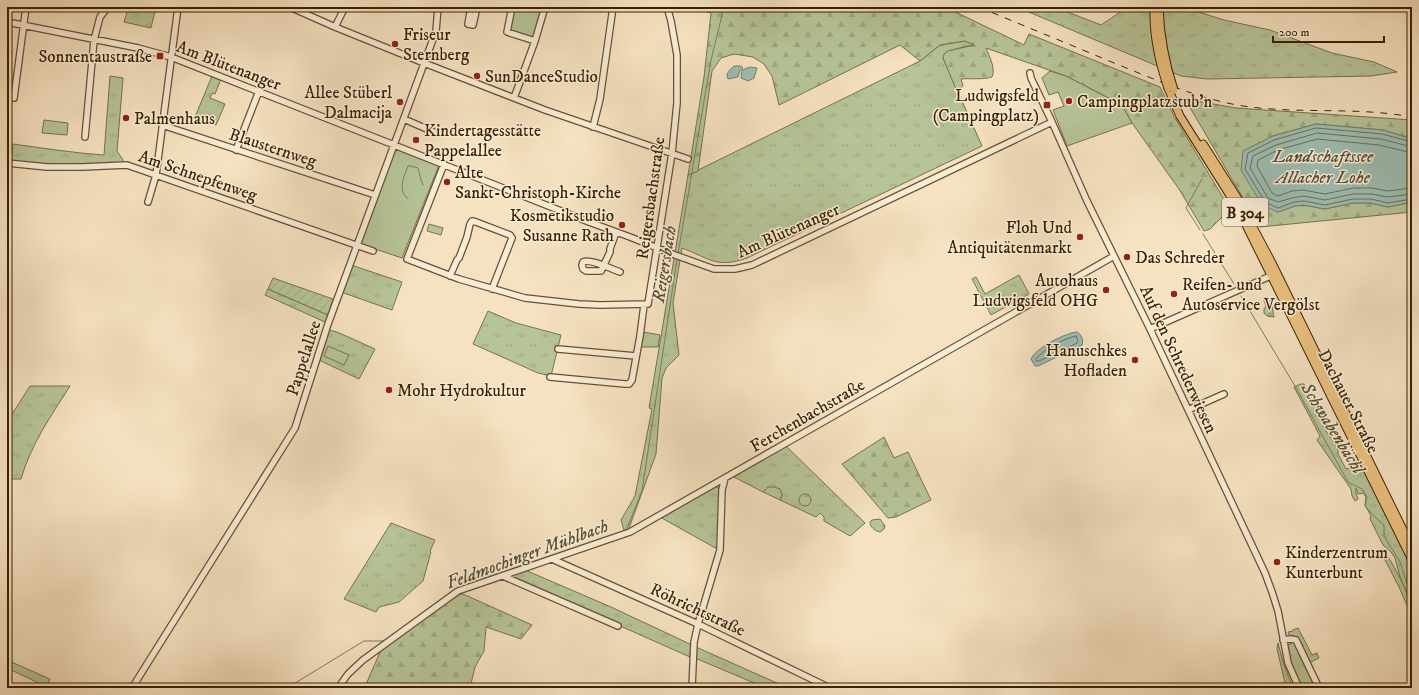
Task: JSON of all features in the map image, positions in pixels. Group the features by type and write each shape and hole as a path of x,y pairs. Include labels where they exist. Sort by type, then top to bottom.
{"main road":[{"name":"Dachauer Straße","path":"1154,7 1154,24 1159,56 1180,116 1206,153 1274,275 1412,548"},
{"name":"Dachauer Straße","path":"1160,7 1160,25 1164,55 1171,89"},
{"name":"Dachauer Straße","path":"1274,275 1412,560"}],"street":[{"path":"14,98 26,7"},
{"path":"85,137 94,40 100,17 108,7"},
{"path":"148,202 156,175 178,7"},
{"path":"290,7 335,27 514,98 593,127 688,159"},
{"path":"335,27 345,7"},
{"name":"Pappelallee","path":"132,688 295,428 328,324 436,31 438,7"},
{"path":"471,7 468,24 474,25 477,7"},
{"path":"512,7 507,32 535,41"},
{"path":"514,98 535,41 545,7"},
{"path":"593,127 600,99 613,7"},
{"name":"Reigersbachstraße","path":"550,377 625,384 629,384 632,380 644,305 648,304 658,248 672,153 677,103 677,55 671,21 666,7"},
{"name":"Am Blütenanger","path":"7,22 138,48 171,57 676,256 714,269 735,269 752,265 1052,122"},
{"name":"Auf den Schrederwiesen","path":"1030,73 1070,163 1150,329 1267,579 1278,611 1288,663 1298,688"},
{"path":"236,150 259,91"},
{"path":"404,119 436,133"},
{"name":"Blausternweg","path":"162,125 292,167 375,196"},
{"name":"Am Schnepfenweg","path":"7,163 54,167 89,167 123,164 374,251"},
{"path":"444,164 407,259 450,276 524,298 600,305 644,305"},
{"path":"450,276 467,237 470,224 472,222 476,222 510,235 512,238 492,289"},
{"path":"616,232 604,266 620,272"},
{"name":"Ferchenbachstraße","path":"338,688 348,674 363,660 458,591 629,532 716,484 1114,256"},
{"path":"1150,329 1274,275"},
{"path":"558,348 636,356"},
{"path":"1188,410 1224,394"},
{"path":"692,688 694,650 698,624 720,550 722,488 725,478"},
{"path":"716,484 722,488"},
{"name":"Röhrichtstraße","path":"552,559 698,624 830,688"},
{"path":"503,576 618,626"},
{"path":"1283,640 1296,640 1319,688"}],"green space":[{"path":"129,7 156,7 151,28 124,22"},
{"path":"513,7 543,7 534,39 508,30"},
{"path":"692,7 945,7 1024,45 1029,34 1160,87 1175,118 1230,209 1210,229 1204,231 1179,189 1132,123 1122,105 1066,76 986,48 993,66 992,77 961,79 963,86 956,89 943,58 944,54 948,51 974,45 965,41 940,45 920,61 900,45 779,105 772,76 764,64 753,57 734,54 721,58 712,71 698,171 688,175 704,77 711,13"},
{"path":"1017,7 1055,7 1101,25 1125,9 1120,7 1183,7 1224,20 1270,30 1332,53 1374,62 1397,72 1371,76 1207,79 1181,76"},
{"path":"965,41 976,45 952,50 943,58 982,146 747,258 728,262 713,261 682,248 673,303 679,355 666,368 662,378 656,454 628,531 624,530 621,520 635,496 652,409 649,408 688,175 920,61 940,45"},
{"path":"1050,71 1066,76 1122,105 1132,123 1067,146 1053,110 1064,106 1058,92 1049,95 1042,78"},
{"path":"110,76 123,78 117,151 123,160 123,164 79,166 8,162 12,154 13,144 69,152 104,155"},
{"path":"212,76 221,79 215,94 212,93 210,98 225,104 216,125 195,117"},
{"path":"1185,99 1236,108 1412,120 1412,139 1383,130 1316,124 1273,136 1244,151 1277,212 1295,206 1304,205 1325,209 1353,203 1370,203 1388,207 1412,202 1412,212 1260,227"},
{"path":"44,120 68,123 67,135 42,133"},
{"path":"395,149 439,165 402,258 360,244"},
{"path":"429,224 443,228 441,235 427,231"},
{"path":"351,265 402,282 392,310 341,292"},
{"path":"1019,275 1029,294 991,315 972,279 976,277 985,294"},
{"path":"273,278 333,299 328,315 268,289"},
{"path":"268,289 328,315 325,322 265,295"},
{"path":"1268,297 1271,301 1274,317 1267,316 1264,313 1266,306 1263,298"},
{"path":"488,311 516,323 561,335 551,376 538,373 473,344"},
{"path":"329,330 337,332 375,349 359,379 319,360"},
{"path":"643,332 660,335 658,347 640,347"},
{"path":"328,346 349,355 344,365 324,356"},
{"path":"1304,384 1306,389 1313,396 1326,431 1338,448 1338,454 1346,469 1351,468 1357,473 1361,469 1365,471 1412,565 1412,604 1400,577 1395,558 1383,545 1370,519 1371,516 1365,505 1366,497 1363,493 1358,494 1356,488 1358,499 1355,501 1352,496 1351,489 1317,440 1320,436 1294,387"},
{"path":"30,386 70,386 36,442 21,479 7,479 7,422"},
{"path":"884,437 894,458 908,452 931,500 896,517 888,518 842,464"},
{"path":"786,446 865,523 850,536 824,521 824,517 820,513 816,517 780,500 782,495 768,487 763,492 732,476"},
{"path":"718,487 720,491 719,550 660,517 711,488"},
{"path":"768,487 780,489 782,495 780,500 763,492"},
{"path":"805,494 809,496 811,500 809,504 805,506 801,504 799,500 801,496"},
{"path":"880,519 885,526 880,532 876,531 871,526 870,522 872,520"},
{"path":"391,523 435,540 430,551 431,552 423,581 399,602 379,607 376,612 344,599"},
{"path":"1386,553 1399,575 1406,592 1412,617 1383,556"},
{"path":"525,570 611,607 692,645 690,657 510,577 510,575"},
{"path":"463,594 532,625 521,639 486,627 484,651 475,667 470,688 363,688 381,650 457,595"},
{"path":"1298,628 1312,655 1317,653 1319,658 1309,663 1299,641 1290,637 1288,632"},
{"path":"1291,641 1295,641 1315,684 1314,688 1302,688 1299,683 1288,651 1287,645 1291,644"},
{"path":"1278,643 1283,662 1293,688 1286,687 1277,649"},
{"path":"696,647 788,688 766,688 695,658"},
{"path":"7,660 50,679 47,687 7,668"}],"water":[{"path":"734,66 741,66 743,68 740,70 738,77 728,79 728,73"},
{"path":"750,67 757,68 754,78 748,81 741,78 742,70"},
{"name":"Landschaftssee Allacher Lohe","path":"1316,124 1383,130 1412,139 1412,202 1388,207 1370,203 1353,203 1325,209 1304,205 1295,206 1278,212 1262,205 1241,170 1243,151 1273,136"},
{"path":"1077,332 1082,337 1082,345 1038,366 1035,366 1031,359 1039,350 1058,338"}],"waterway":[{"path":"715,7 722,7"},
{"name":"Reigersbach","path":"678,254 711,60 724,7"},
{"path":"408,199 402,188 403,179 408,166 418,168 423,185"},
{"name":"Schwabenbächl","path":"1200,230 1186,208 1202,179"},
{"name":"Schwabenbächl","path":"1203,234 1234,284"},
{"name":"Reigersbach","path":"624,531 628,526 642,491 677,259"},
{"name":"Schwabenbächl","path":"1241,296 1295,386 1348,482 1362,489 1367,497 1365,506 1384,525 1384,536 1400,562 1407,584 1412,590"},
{"name":"Feldmochinger Mühlbach","path":"287,688 364,641 384,641 452,591 472,582 557,554"}],"railway":[{"path":"979,7 1159,81 1221,102 1281,110 1368,112 1412,117"}],"place":[{"name":"Friseur Sternberg","path":"395,44"},
{"name":"Sonnentaustraße","path":"160,56"},
{"name":"SunDanceStudio","path":"477,76"},
{"name":"Campingplatzstub'n","path":"1069,101"},
{"name":"Allee Stüberl Dalmacija","path":"400,102"},
{"name":"Ludwigsfeld (Campingplatz)","path":"1047,105"},
{"name":"Palmenhaus","path":"126,118"},
{"name":"Kindertagesstätte Pappelallee","path":"416,140"},
{"name":"Alte Sankt-Christoph-Kirche","path":"447,182"},
{"name":"Kosmetikstudio Susanne Rath","path":"622,225"},
{"name":"Floh Und Antiquitätenmarkt","path":"1080,237"},
{"name":"Das Schreder","path":"1127,257"},
{"name":"Autohaus Ludwigsfeld OHG","path":"1106,290"},
{"name":"Reifen- und Autoservice Vergölst","path":"1174,294"},
{"name":"Hanuschkes Hofladen","path":"1135,360"},
{"name":"Mohr Hydrokultur","path":"389,390"},
{"name":"Kinderzentrum Kunterbunt","path":"1277,562"}]}
